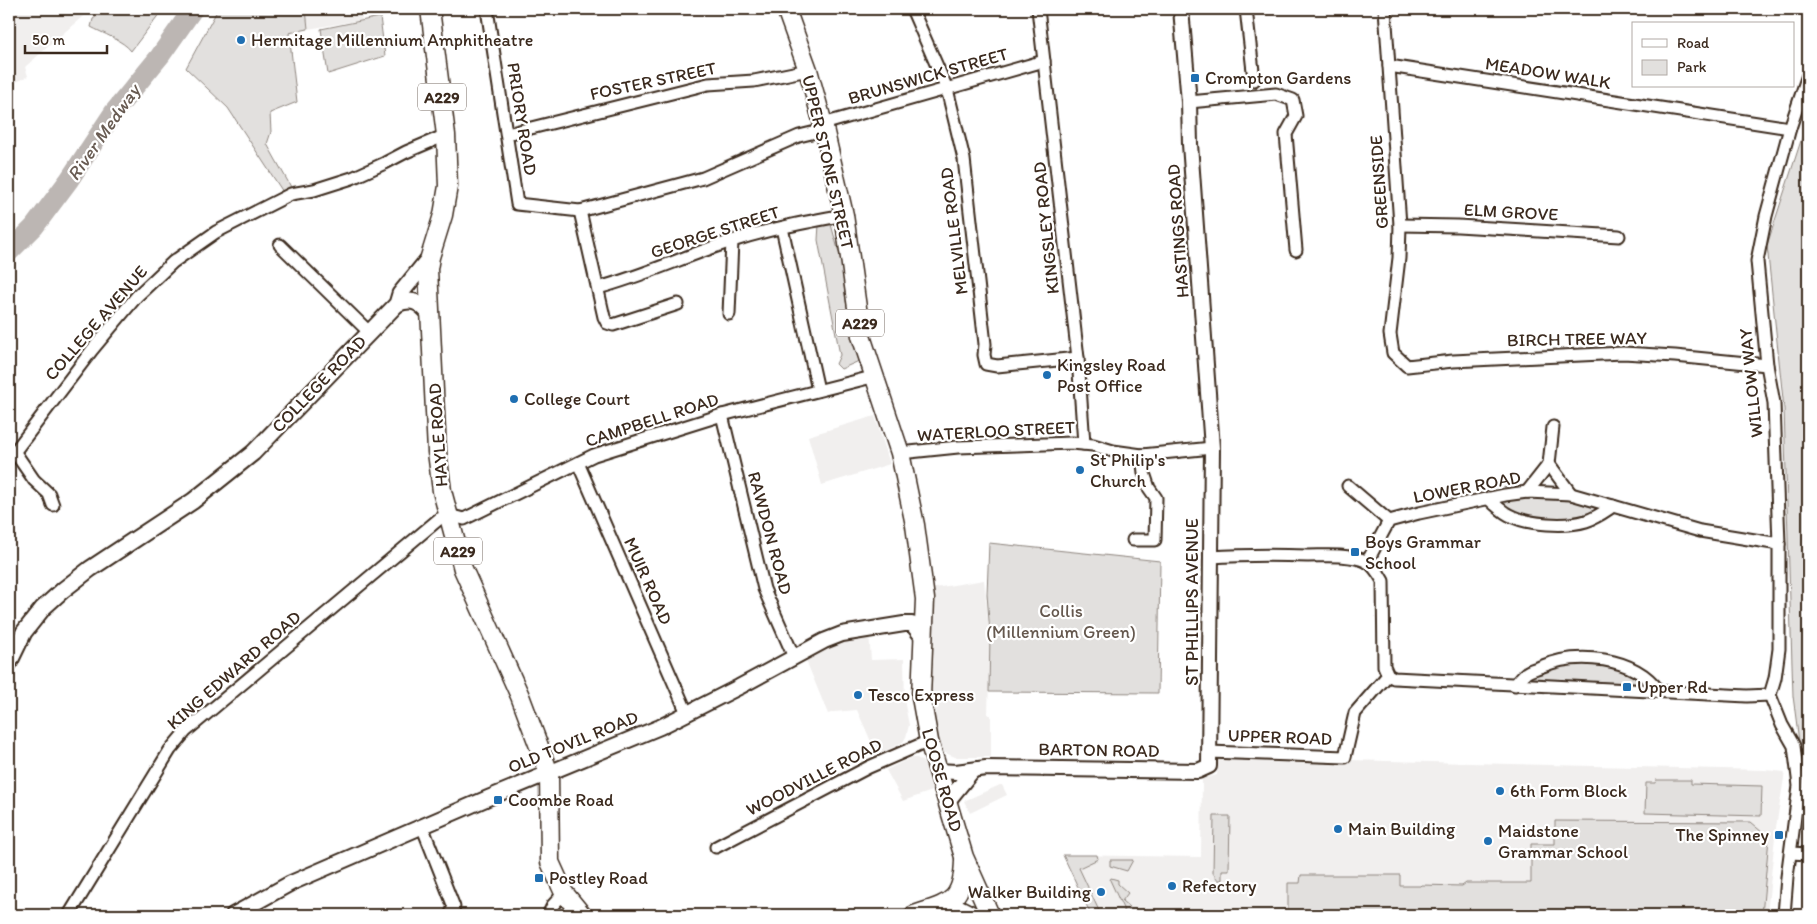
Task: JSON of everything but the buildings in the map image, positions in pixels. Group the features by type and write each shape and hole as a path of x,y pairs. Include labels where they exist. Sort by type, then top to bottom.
{"highway":[{"name":"COLLEGE ROAD","path":"430,9 446,135 448,186 439,232 430,257"},
{"name":"UPPER STONE STREET","path":"786,9 808,70 844,215 861,336 876,376 900,453 915,524 926,599 924,639"},
{"name":"HAYLE ROAD","path":"430,257 428,276 437,452 442,491 463,569 520,696 549,773"},
{"name":"LOOSE ROAD","path":"924,639 922,697 929,741 964,857 990,915"},
{"name":"A229","path":"549,773 549,854 554,874 564,893 582,915"},
{"name":"A229","path":"914,915 953,900 961,887 964,875 964,857"},
{"path":"944,905 971,915"}],"main road":[{"name":"COLLEGE ROAD","path":"9,663 24,632 43,608 56,596 90,569 193,501 252,453 397,304 400,294 417,270 430,257"},
{"path":"397,304 411,300 420,303 430,314"}],"street":[{"name":"PRIORY ROAD","path":"487,9 517,204"},
{"name":"MELVILLE ROAD","path":"912,9 947,88 964,159 986,364 997,366 1078,358"},
{"name":"KINGSLEY ROAD","path":"1038,9 1078,358 1084,444"},
{"name":"HASTINGS ROAD","path":"1181,9 1212,449"},
{"path":"1246,9 1254,80"},
{"name":"GREENSIDE","path":"1385,9 1400,225 1399,258 1390,334 1393,353"},
{"name":"BRUNSWICK STREET","path":"517,204 580,211 703,178 823,127 947,88 1044,61"},
{"name":"MEADOW WALK","path":"1389,66 1790,128"},
{"name":"FOSTER STREET","path":"507,134 708,84 754,81 808,70"},
{"name":"WILLOW WAY","path":"1770,695 1778,663 1779,544 1774,403 1767,365 1757,261 1766,216 1790,128 1808,75"},
{"path":"1189,102 1276,94 1293,100 1296,116 1286,134 1296,250"},
{"name":"COLLEGE AVENUE","path":"11,455 92,350 137,296 173,262 216,232 291,194 314,190 352,178 446,135"},
{"path":"580,211 604,317 610,325 678,304"},
{"name":"GEORGE STREET","path":"598,288 732,241 844,215"},
{"name":"ELM GROVE","path":"1400,225 1458,226 1619,236"},
{"path":"782,228 818,390"},
{"path":"729,314 732,241"},
{"path":"280,245 369,332"},
{"name":"BIRCH TREE WAY","path":"1393,353 1407,366 1463,361 1623,353 1767,365"},
{"name":"CAMPBELL ROAD","path":"448,515 464,519 594,455 722,415 876,376"},
{"name":"RAWDON ROAD","path":"722,415 764,589 794,657"},
{"path":"1526,492 1549,464 1553,427"},
{"name":"WATERLOO STREET","path":"900,453 1012,444 1084,444 1142,455 1212,449"},
{"name":"ST PHILLIPS AVENUE","path":"1209,752 1212,449"},
{"path":"11,455 49,494 53,505"},
{"path":"1133,540 1155,540 1156,498 1149,488 1144,473 1142,455"},
{"name":"MUIR ROAD","path":"578,464 687,714"},
{"path":"1549,464 1571,494"},
{"path":"1348,486 1390,521 1367,562"},
{"name":"LOWER ROAD","path":"1390,521 1488,498 1526,492 1571,494 1700,531 1779,544"},
{"path":"1488,498 1509,515 1518,519 1554,524 1584,522 1599,516 1613,506"},
{"name":"KING EDWARD ROAD","path":"70,915 170,750 186,731 199,718 439,519 448,515"},
{"path":"1211,557 1245,555 1316,556 1346,557 1367,562 1377,571 1383,581 1384,666 1388,675 1394,678 1747,696 1770,695 1782,725 1794,746 1799,786 1784,915"},
{"name":"OLD TOVIL ROAD","path":"233,915 291,883 660,727 824,641 842,634 904,624 912,624 924,639"},
{"path":"1515,684 1526,672 1554,661 1580,658 1601,659 1620,664 1652,682 1659,692"},
{"name":"UPPER ROAD","path":"1209,752 1344,756 1354,713 1388,675"},
{"name":"WOODVILLE ROAD","path":"716,847 868,767 929,741"},
{"name":"BARTON ROAD","path":"938,771 956,772 986,768 1025,768 1198,771 1209,766 1209,752"},
{"path":"947,802 973,770"},
{"path":"422,826 454,907 450,915"},
{"path":"1791,853 1808,854"},
{"path":"548,915 553,905 564,893"}],"shaded area":[{"path":"9,9 91,9 25,67 28,76 9,86"},
{"path":"306,9 360,9 362,20 308,29"},
{"path":"875,416 890,464 822,485 808,436"},
{"path":"984,580 990,642 988,715 991,715 991,757 955,757 943,752 935,741 935,721 927,720 929,589"},
{"path":"869,633 871,660 904,659 905,705 909,725 903,742 877,755 857,710 828,714 805,658 820,652 819,647"},
{"name":"Maidstone Grammar School","path":"1218,757 1785,772 1776,827 1767,915 1091,915 1063,855 1201,857 1202,779 1217,775"},
{"path":"911,758 917,758 925,763 935,790 903,801 886,770"},
{"path":"1002,785 1007,795 970,813 964,801"}],"green space":[{"path":"114,9 163,9 131,51 118,41 91,27 93,19 103,12"},
{"path":"218,9 306,9 308,29 289,33 297,102 270,113 271,132 267,144 291,187 283,192 228,108 186,68"},
{"path":"380,17 385,56 328,74 321,29"},
{"path":"1808,119 1808,796 1806,795 1793,696 1784,409 1767,245"},
{"path":"830,221 841,260 846,301 859,361 841,369 836,364 840,355 818,240 819,224"},
{"path":"1530,498 1579,501 1594,506 1595,510 1576,517 1548,517 1523,514 1505,507 1503,504 1509,501"},
{"name":"Collis (Millennium Green)","path":"989,543 1160,561 1158,693 989,692 990,634 987,594"},
{"path":"1572,663 1599,665 1625,671 1641,680 1641,683 1622,683 1622,685 1531,679 1531,674"},
{"path":"1656,780 1691,780 1691,784 1762,786 1761,816 1645,813 1646,783 1655,783"},
{"path":"1214,816 1230,816 1229,870 1222,870 1222,880 1218,880 1213,873"},
{"path":"1555,821 1750,822 1769,838 1762,915 1288,915 1288,883 1300,883 1301,875 1400,875 1400,886 1531,883 1531,844 1555,844"},
{"path":"1063,855 1097,855 1098,859 1079,868 1101,915 1091,915"},
{"path":"1110,860 1133,860 1127,871 1110,866"},
{"path":"1111,878 1118,880 1118,884 1128,893 1122,901 1129,907 1129,915 1126,915 1110,880"}],"waterway":[{"name":"River Medway","path":"9,252 34,227 69,180 114,112 160,56 193,9"}],"place":[{"name":"Hermitage Millennium Amphitheatre","path":"241,40"},
{"name":"Crompton Gardens","path":"1195,78"},
{"name":"Kingsley Road Post Office","path":"1047,375"},
{"name":"College Court","path":"514,399"},
{"name":"St Philip's Church","path":"1080,470"},
{"name":"Boys Grammar School","path":"1355,552"},
{"name":"Upper Rd","path":"1627,687"},
{"name":"Tesco Express","path":"858,695"},
{"name":"6th Form Block","path":"1500,791"},
{"name":"Coombe Road","path":"498,800"},
{"name":"Main Building","path":"1338,829"},
{"name":"The Spinney","path":"1779,835"},
{"name":"Maidstone Grammar School","path":"1488,841"},
{"name":"Postley Road","path":"539,878"},
{"name":"Refectory","path":"1172,886"},
{"name":"Walker Building","path":"1101,892"}]}
